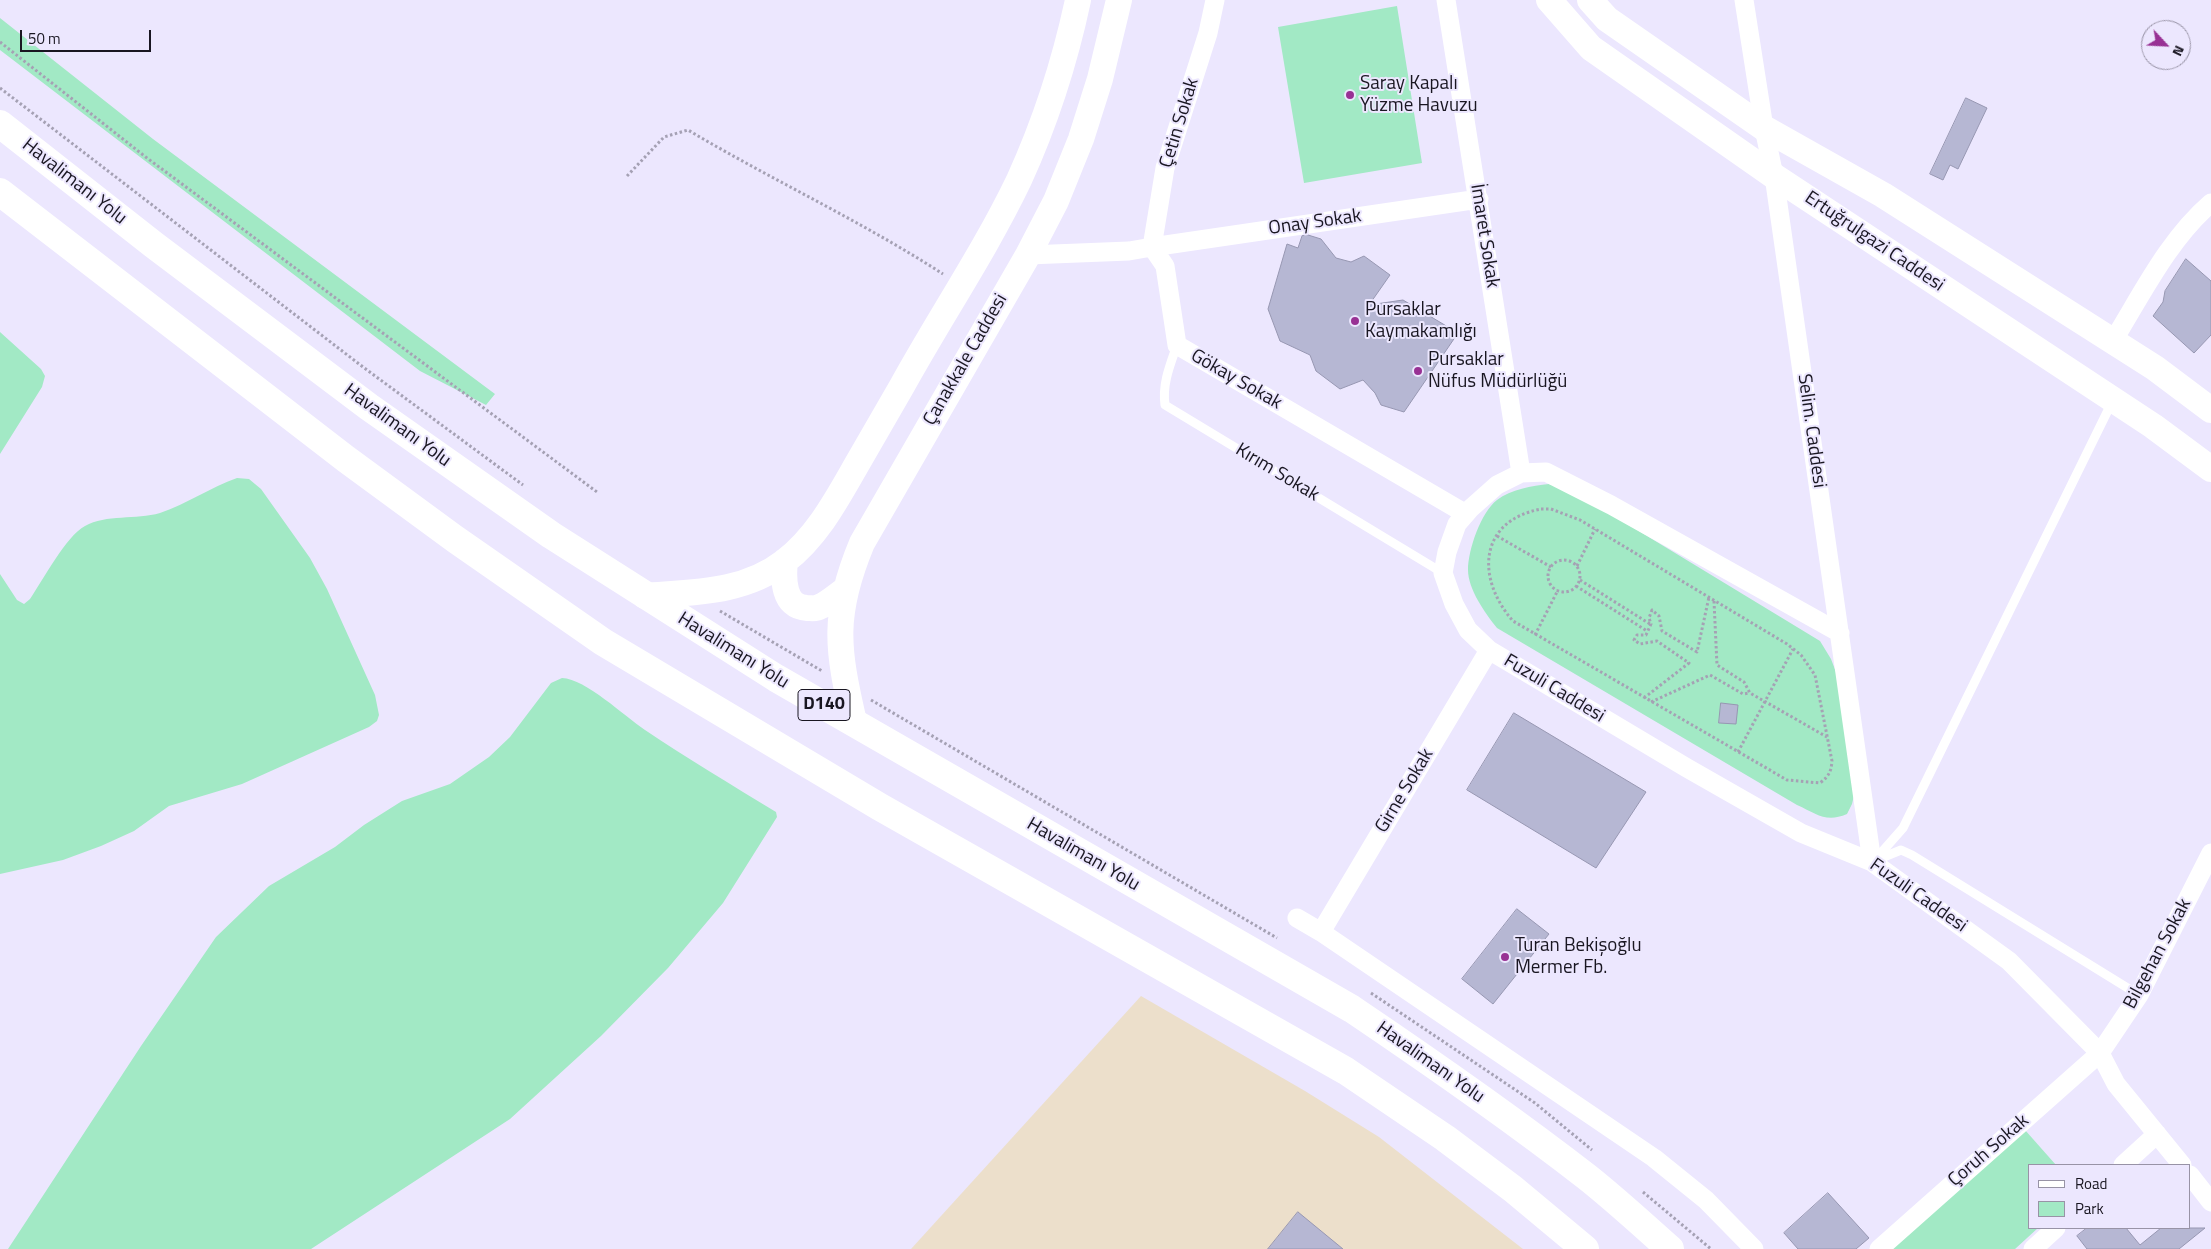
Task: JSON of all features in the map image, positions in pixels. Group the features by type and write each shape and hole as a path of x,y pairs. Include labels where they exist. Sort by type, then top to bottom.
{"highway":[{"name":"Havalimanı Yolu","path":"0,124 154,245 369,407 551,535 776,678 1352,1009 1439,1068 1535,1138 1589,1179 1670,1249"},
{"path":"0,192 346,458 455,539 603,642 880,807 1346,1071 1445,1138 1513,1189 1585,1249"}],"main road":[{"path":"645,596 701,592 752,581 785,561 803,545 820,524 844,487 1006,204 1028,157 1050,101 1078,0"},
{"name":"Çanakkale Caddesi","path":"854,722 840,656 840,611 845,590 862,542 1028,255 1056,200 1081,139 1100,80 1119,0"},
{"name":"Ertuğrulgazi Caddesi","path":"1549,0 1591,48 1774,176 2153,426 2211,469"},
{"name":"Ertuğrulgazi Caddesi","path":"1590,0 1607,19 1764,128 1883,195 2154,368 2211,410"},
{"path":"785,561 783,579 787,596 794,604 804,608 818,608 845,590"}],"street":[{"name":"Çetin Sokak","path":"1152,247 1165,168 1208,33 1216,0"},
{"name":"İmaret Sokak","path":"1446,0 1521,472"},
{"name":"Selim. Caddesi","path":"1744,0 1764,128 1774,176 1872,862"},
{"name":"Onay Sokak","path":"1152,247 1478,199"},
{"path":"2113,342 2164,258 2198,214 2211,202"},
{"path":"1028,255 1130,251 1152,247"},
{"name":"Gökay Sokak","path":"1152,247 1165,266 1177,345 1466,514"},
{"name":"Fuzuli Caddesi","path":"1840,633 1603,501 1546,472 1521,472 1497,485 1457,524 1447,552 1444,573 1454,604 1468,630 1489,650 1687,768 1802,833 1872,862 2009,961 2100,1053 2116,1084 2181,1164"},
{"name":"Girne Sokak","path":"1321,932 1489,650"},
{"name":"Bilgehan Sokak","path":"2100,1053 2139,994 2211,853"},
{"path":"1297,918 1321,932 1654,1158 1706,1200 1754,1249"},
{"name":"Çoruh Sokak","path":"1878,1249 2100,1053"},
{"path":"2124,1164 2157,1134"},
{"path":"2191,1176 2211,1202"},
{"path":"2033,1249 2055,1229"}],"lane":[{"name":"Kırım Sokak","path":"1177,345 1163,394 1165,406 1444,573"},
{"path":"1872,862 1903,828 2113,400"},
{"path":"1872,862 1901,850 1912,855 2139,994"}],"path":[{"path":"0,42 147,158 597,492"},
{"path":"627,176 664,136 688,130 898,246 944,275"},
{"path":"1551,509 1580,520 1595,529 1793,649 1810,665 1815,675 1832,761 1831,772 1820,783 1788,780 1535,635 1514,621 1504,610 1492,588 1487,560 1489,551 1497,536 1514,518 1525,512 1551,509"},
{"path":"1577,566 1595,529"},
{"path":"1497,536 1551,567"},
{"path":"1559,560 1569,560 1577,566 1580,580 1576,586 1569,591 1558,590 1553,587 1548,578 1551,567 1559,560"},
{"path":"1580,580 1651,624"},
{"path":"1576,586 1647,631"},
{"path":"1535,635 1558,590"},
{"path":"1644,698 1689,664 1657,641 1640,644 1634,640 1638,635 1646,634 1651,624 1649,618 1652,610 1659,616 1662,631 1697,652 1709,597"},
{"path":"1714,601 1717,665 1744,682 1750,693 1827,737"},
{"path":"1738,752 1793,649"},
{"path":"1651,702 1710,675 1743,694 1750,693"}],"shaded area":[{"path":"1141,996 1305,1091 1379,1137 1523,1249 911,1249"}],"green space":[{"name":"Saray Kapalı Yüzme Havuzu","path":"1397,6 1422,163 1304,183 1278,27"},
{"path":"0,18 153,139 495,394 486,405 420,371 0,50"},
{"path":"0,332 41,369 45,376 42,387 0,454"},
{"path":"237,478 249,479 261,489 310,558 327,589 375,695 379,715 377,721 369,727 242,784 169,806 134,831 101,846 63,860 0,874 0,574 17,600 24,604 30,599 70,539 85,526 93,522 112,518 160,513"},
{"path":"1549,484 1573,491 1820,641 1831,659 1839,680 1857,783 1852,804 1847,814 1840,817 1827,817 1797,805 1497,628 1474,593 1469,577 1470,552 1476,532 1491,506 1503,496 1522,489"},
{"path":"562,678 572,680 593,691 661,741 776,812 777,817 723,903 668,968 601,1036 510,1119 311,1249 8,1249 141,1046 216,937 269,886 335,847 364,825 402,801 450,784 489,757 510,737 551,683"},
{"path":"2025,1130 2055,1164 2028,1164 2028,1229 2037,1229 2015,1249 1891,1249"}],"building":[{"path":"1966,98 1987,108 1958,169 1950,165 1943,180 1930,174"},
{"name":"Pursaklar Kaymakamlığı","path":"1308,235 1321,239 1336,258 1351,262 1364,256 1390,275 1369,305 1403,300 1458,333 1404,412 1381,405 1375,393 1363,380 1340,389 1316,371 1310,355 1280,341 1268,309 1287,244 1298,248 1302,236"},
{"path":"2186,259 2211,281 2211,335 2194,353 2153,316 2163,302 2165,291"},
{"path":"1721,703 1738,705 1736,724 1719,723"},
{"path":"1514,713 1646,792 1596,868 1467,790"},
{"name":"Turan Bekişoğlu Mermer Fb.","path":"1517,909 1549,934 1493,1004 1462,979"},
{"path":"1828,1193 1869,1238 1856,1249 1798,1249 1784,1233"},
{"path":"1298,1212 1343,1249 1268,1249"},
{"path":"2205,1228 2179,1249 2087,1249 2077,1236 2086,1229 2127,1229 2140,1245 2160,1229"}],"place":[{"name":"Saray Kapalı Yüzme Havuzu","path":"1350,95"},
{"name":"Pursaklar Kaymakamlığı","path":"1355,321"},
{"name":"Pursaklar Nüfus Müdürlüğü","path":"1418,371"},
{"name":"Turan Bekişoğlu Mermer Fb.","path":"1505,957"}]}
